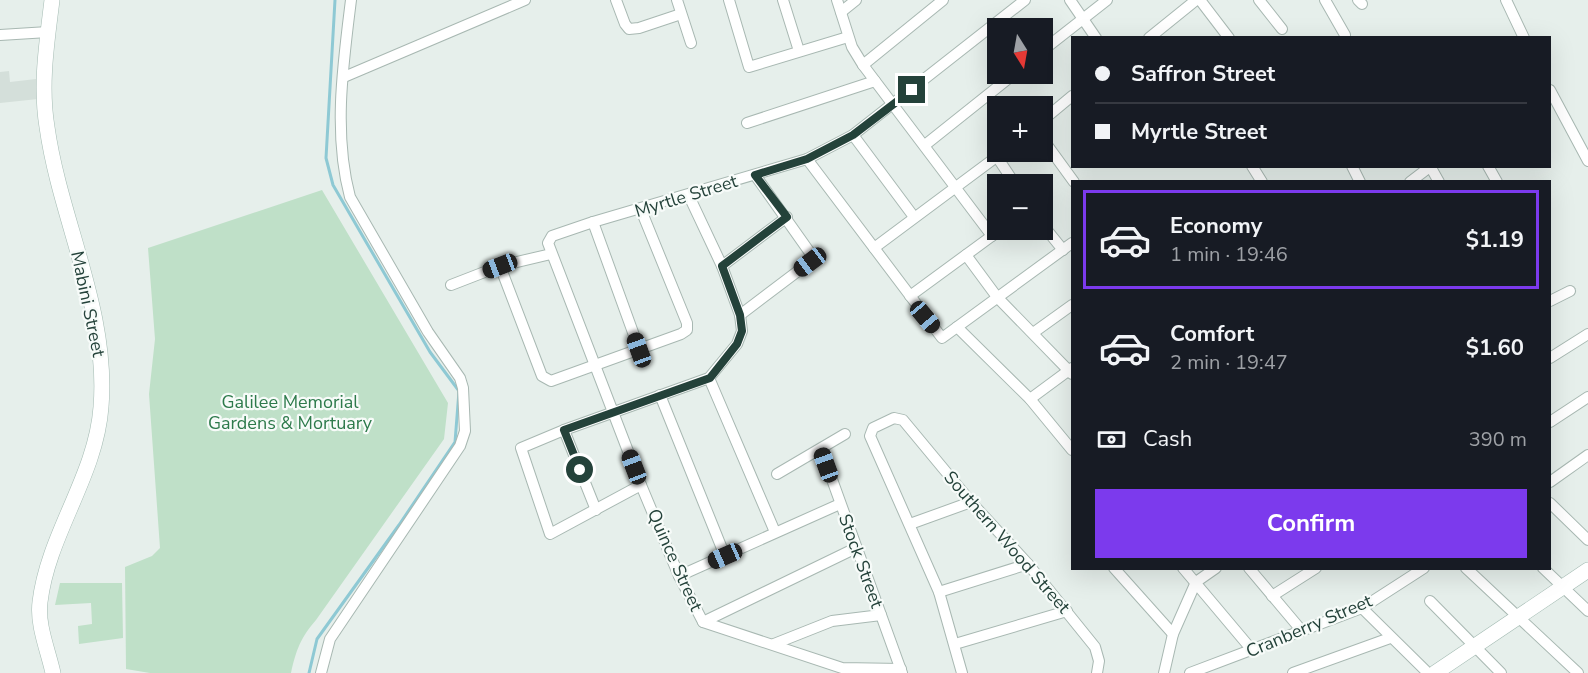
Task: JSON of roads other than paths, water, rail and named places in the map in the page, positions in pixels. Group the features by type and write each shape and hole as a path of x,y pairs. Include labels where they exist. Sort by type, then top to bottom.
{"main road":[{"name":"Mabini Street","path":"52,0 43,84 46,126 102,359 101,408 91,456 46,571 40,602 39,619 53,673"},
{"path":"1435,673 1588,570"}],"street":[{"path":"321,673 330,639 460,446 465,431 463,388 460,378 428,332 350,197 340,144 351,0"},
{"path":"344,77 525,0"},
{"path":"616,0 629,29 639,28 681,14"},
{"path":"676,0 691,43"},
{"path":"729,0 749,67 848,37"},
{"path":"783,0 799,51"},
{"path":"837,0 848,37 863,64 956,186 987,222"},
{"path":"841,12 856,0"},
{"path":"863,64 943,0"},
{"name":"Myrtle Street","path":"548,239 593,222 689,196 807,159 853,135 1025,0"},
{"path":"1070,0 1095,36"},
{"path":"1053,42 1107,0"},
{"path":"1155,36 1198,0 1227,36"},
{"path":"1259,0 1282,29"},
{"path":"1325,0 1345,35"},
{"path":"1506,0 1523,36"},
{"path":"0,34 48,32"},
{"path":"747,123 875,81"},
{"path":"925,145 1001,84"},
{"path":"1551,92 1588,161"},
{"path":"1053,112 1071,97"},
{"path":"853,135 914,217"},
{"path":"1053,153 1073,180"},
{"path":"807,159 942,338 1068,247 1053,234"},
{"path":"874,248 989,162"},
{"path":"1413,180 1429,168"},
{"path":"740,315 810,262 813,257 787,217 755,175"},
{"path":"641,485 549,534 521,448 564,430 710,378 740,338 740,315 722,266 689,196"},
{"path":"500,266 542,376 551,381 639,350 687,330 641,210"},
{"path":"722,266 787,217"},
{"path":"593,222 639,350"},
{"name":"Quince Street","path":"548,239 551,254 641,485 679,576 703,622 842,668 902,671"},
{"path":"910,296 987,240"},
{"path":"451,285 500,266 551,254"},
{"path":"966,255 997,297 1071,371 1030,399"},
{"path":"1551,300 1570,291"},
{"path":"1033,333 1071,306"},
{"path":"957,327 1030,399 1071,449"},
{"path":"1551,357 1588,334"},
{"path":"710,378 775,531"},
{"path":"660,395 725,556"},
{"path":"1551,421 1588,397"},
{"name":"Southern Wood Street","path":"910,524 870,436 873,428 899,417 971,502 1028,564 1098,652 1095,672"},
{"path":"564,430 596,510"},
{"path":"777,474 845,434"},
{"name":"Stock Street","path":"821,449 902,671"},
{"path":"1551,481 1588,455"},
{"path":"962,673 939,592 910,524 971,502"},
{"path":"679,576 775,531 840,504"},
{"path":"1551,504 1588,540"},
{"path":"703,622 856,548"},
{"path":"939,592 1028,564"},
{"path":"1116,570 1173,634"},
{"path":"1185,570 1252,650"},
{"path":"1164,673 1173,634 1196,582 1213,570"},
{"path":"1251,570 1302,631"},
{"path":"1272,596 1313,570"},
{"name":"Cranberry Street","path":"1190,673 1362,608 1419,570"},
{"path":"1468,570 1578,673"},
{"path":"1545,570 1588,611"},
{"path":"1430,601 1501,673"},
{"path":"1362,608 1428,673"},
{"path":"955,644 1067,612"},
{"path":"774,644 832,621 881,615"},
{"path":"1293,673 1390,638"}],"waterway":[{"path":"309,673 317,639 455,442 459,391 430,352 333,185 326,158 335,0"}],"park label":[{"name":"Galilee Memorial Gardens & Mortuary","path":"290,412"}]}
